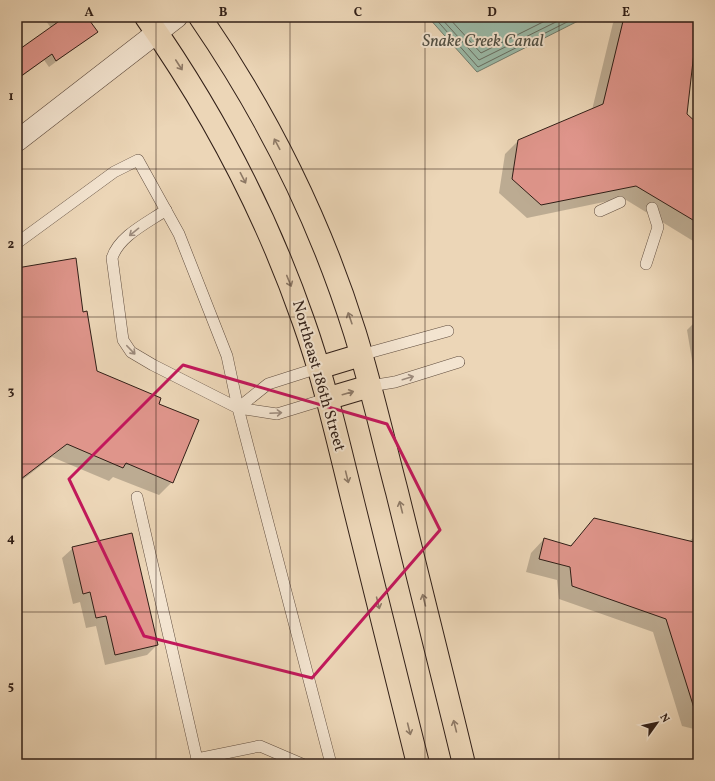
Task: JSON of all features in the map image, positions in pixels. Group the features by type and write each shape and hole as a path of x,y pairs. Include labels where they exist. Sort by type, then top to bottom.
{"main road":[{"path":"200,17 278,145 336,277 370,386 464,764"},
{"name":"Northeast 186th Street","path":"152,25 209,114 260,210 301,314 318,368 418,764"},
{"path":"318,368 361,355"},
{"path":"326,399 370,386"}],"street":[{"path":"17,141 152,25 177,17"}],"lane":[{"path":"17,243 114,172 138,160 179,234 227,356 233,405 331,764"},
{"path":"600,211 620,202"},
{"path":"646,264 658,227 652,208"},
{"path":"166,210 133,232 116,248 112,258 123,340 131,352 153,365 233,405 277,414 326,399"},
{"path":"361,355 448,331"},
{"path":"370,386 395,382 459,362"},
{"path":"233,405 268,384 318,368"},
{"path":"137,497 197,760 260,746 302,764"}],"highlighted area":[{"path":"183,365 387,424 440,530 312,678 144,636 69,479"}],"water":[{"name":"Snake Creek Canal","path":"428,17 586,17 477,72"}],"building":[{"path":"65,17 87,17 98,32 56,61 52,54 17,79 17,51"},
{"path":"624,17 698,17 687,114 698,124 698,223 636,186 541,205 512,179 518,140 603,104"},
{"path":"76,258 83,312 87,311 97,371 161,398 159,404 199,420 173,483 126,463 123,468 67,444 17,482 17,268"},
{"path":"594,518 698,543 698,708 694,708 666,619 572,586 570,567 539,559 544,538 571,546"},
{"path":"132,533 158,645 115,655 106,616 96,618 90,592 83,594 72,547"}]}
